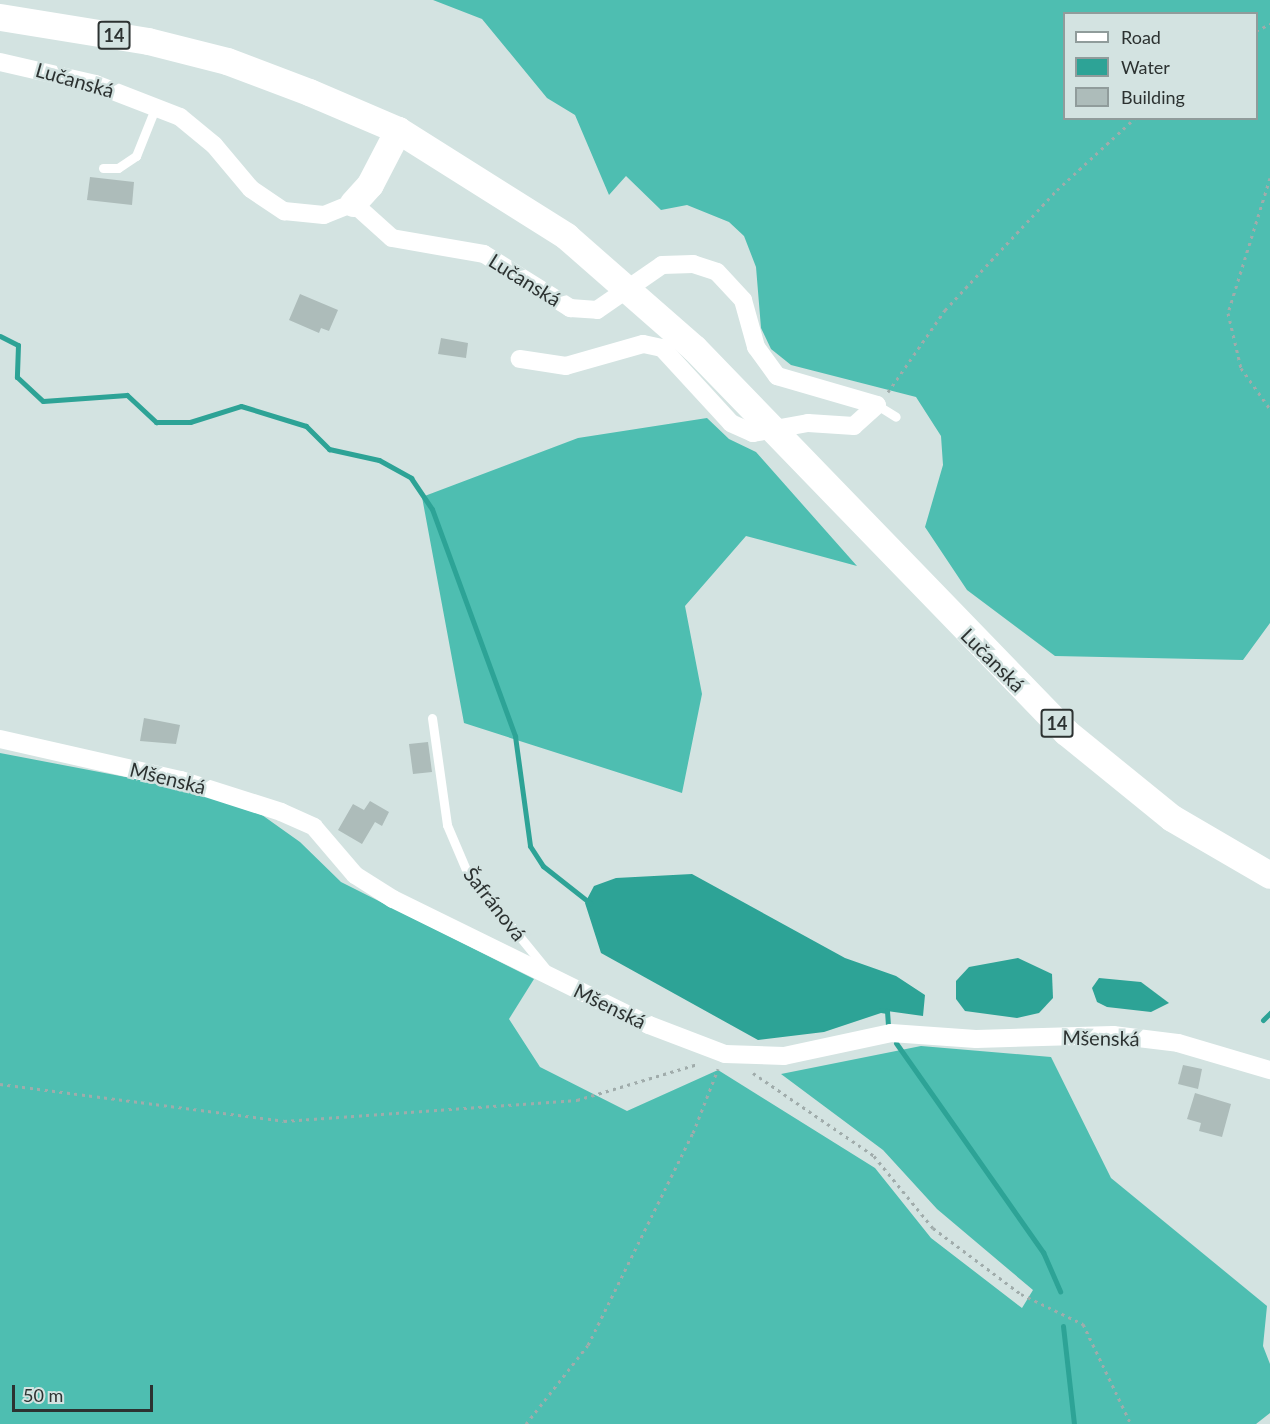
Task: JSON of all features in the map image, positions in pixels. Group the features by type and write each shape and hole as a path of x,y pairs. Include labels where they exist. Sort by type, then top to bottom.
{"main road":[{"name":"14","path":"0,17 148,41 227,61 398,130"},
{"path":"353,203 370,184 398,130"},
{"name":"Lučanská","path":"398,130 566,236 702,356 873,536 1066,732 1172,818 1270,874"}],"street":[{"name":"Lučanská","path":"0,62 156,105 196,128 251,189 284,211 324,215 353,203 393,238 484,254 584,312 608,304 662,265 693,264 717,272 743,300 756,347 777,376 877,405"},
{"path":"520,359 566,366 653,345 731,423 753,433 808,423 854,426 877,405"},
{"name":"Mšenská","path":"0,739 181,780 280,812 314,827 355,875 393,899 649,1025 725,1054 784,1056 891,1033 976,1039 1113,1035 1179,1043 1270,1070"}],"lane":[{"path":"102,168 118,168 135,156 156,105"},
{"path":"877,405 896,417"},
{"name":"Šafránová","path":"432,718 447,825 467,872 553,978"}],"path":[{"path":"877,405 945,310 1057,190 1133,120"},
{"path":"1270,178 1228,313 1241,368 1270,409"},
{"path":"0,1084 284,1121 577,1100 725,1054"},
{"path":"725,1054 874,1156 933,1228 1020,1294 1083,1324 1131,1424"},
{"path":"526,1424 588,1345 693,1133 725,1054"}],"shaded area":[{"path":"433,0 1270,0 1270,623 1243,660 1055,656 967,590 925,527 943,465 941,436 916,397 791,365 771,349 761,328 756,267 744,236 729,222 687,205 661,210 626,176 609,195 575,115 547,98 482,19"},
{"path":"707,418 729,439 756,452 857,566 746,536 685,606 702,694 682,793 464,723 422,497 578,438"},
{"path":"0,753 183,788 262,815 300,842 341,882 534,979 509,1019 540,1067 627,1111 718,1070 875,1168 931,1238 1022,1308 1033,1290 937,1209 883,1150 781,1074 921,1046 1051,1057 1111,1178 1267,1306 1263,1346 1270,1364 1270,1413 1256,1424 0,1424"}],"water":[{"path":"692,874 845,958 896,976 925,995 923,1016 887,1011 824,1032 758,1040 601,953 585,903 594,886 616,878"},
{"path":"1018,958 1052,974 1053,998 1039,1013 1017,1018 965,1011 956,999 956,981 969,967"},
{"path":"1099,978 1141,982 1169,1003 1151,1012 1107,1007 1097,1002 1092,988"}],"building":[{"path":"90,177 134,182 132,205 87,200"},
{"path":"300,294 338,310 329,331 321,328 319,333 289,320"},
{"path":"441,338 468,343 466,358 438,354"},
{"path":"144,718 180,725 176,744 140,741"},
{"path":"428,742 432,772 413,774 409,744"},
{"path":"370,801 389,812 382,826 375,822 362,844 338,830 353,804 364,810"},
{"path":"1183,1065 1202,1069 1198,1089 1178,1084"},
{"path":"1195,1093 1231,1104 1222,1137 1199,1131 1201,1123 1187,1119"}],"waterway":[{"path":"0,336 18,345 17,377 43,401 127,395 156,422 190,422 241,406 306,426 329,449 379,460 411,478 432,509 515,736 530,846 543,866 590,903"},
{"path":"881,1010 887,1011 888,1025"},
{"path":"1263,1020 1270,1013"},
{"path":"896,1043 1043,1252 1060,1291"},
{"path":"1063,1326 1074,1424"}]}
